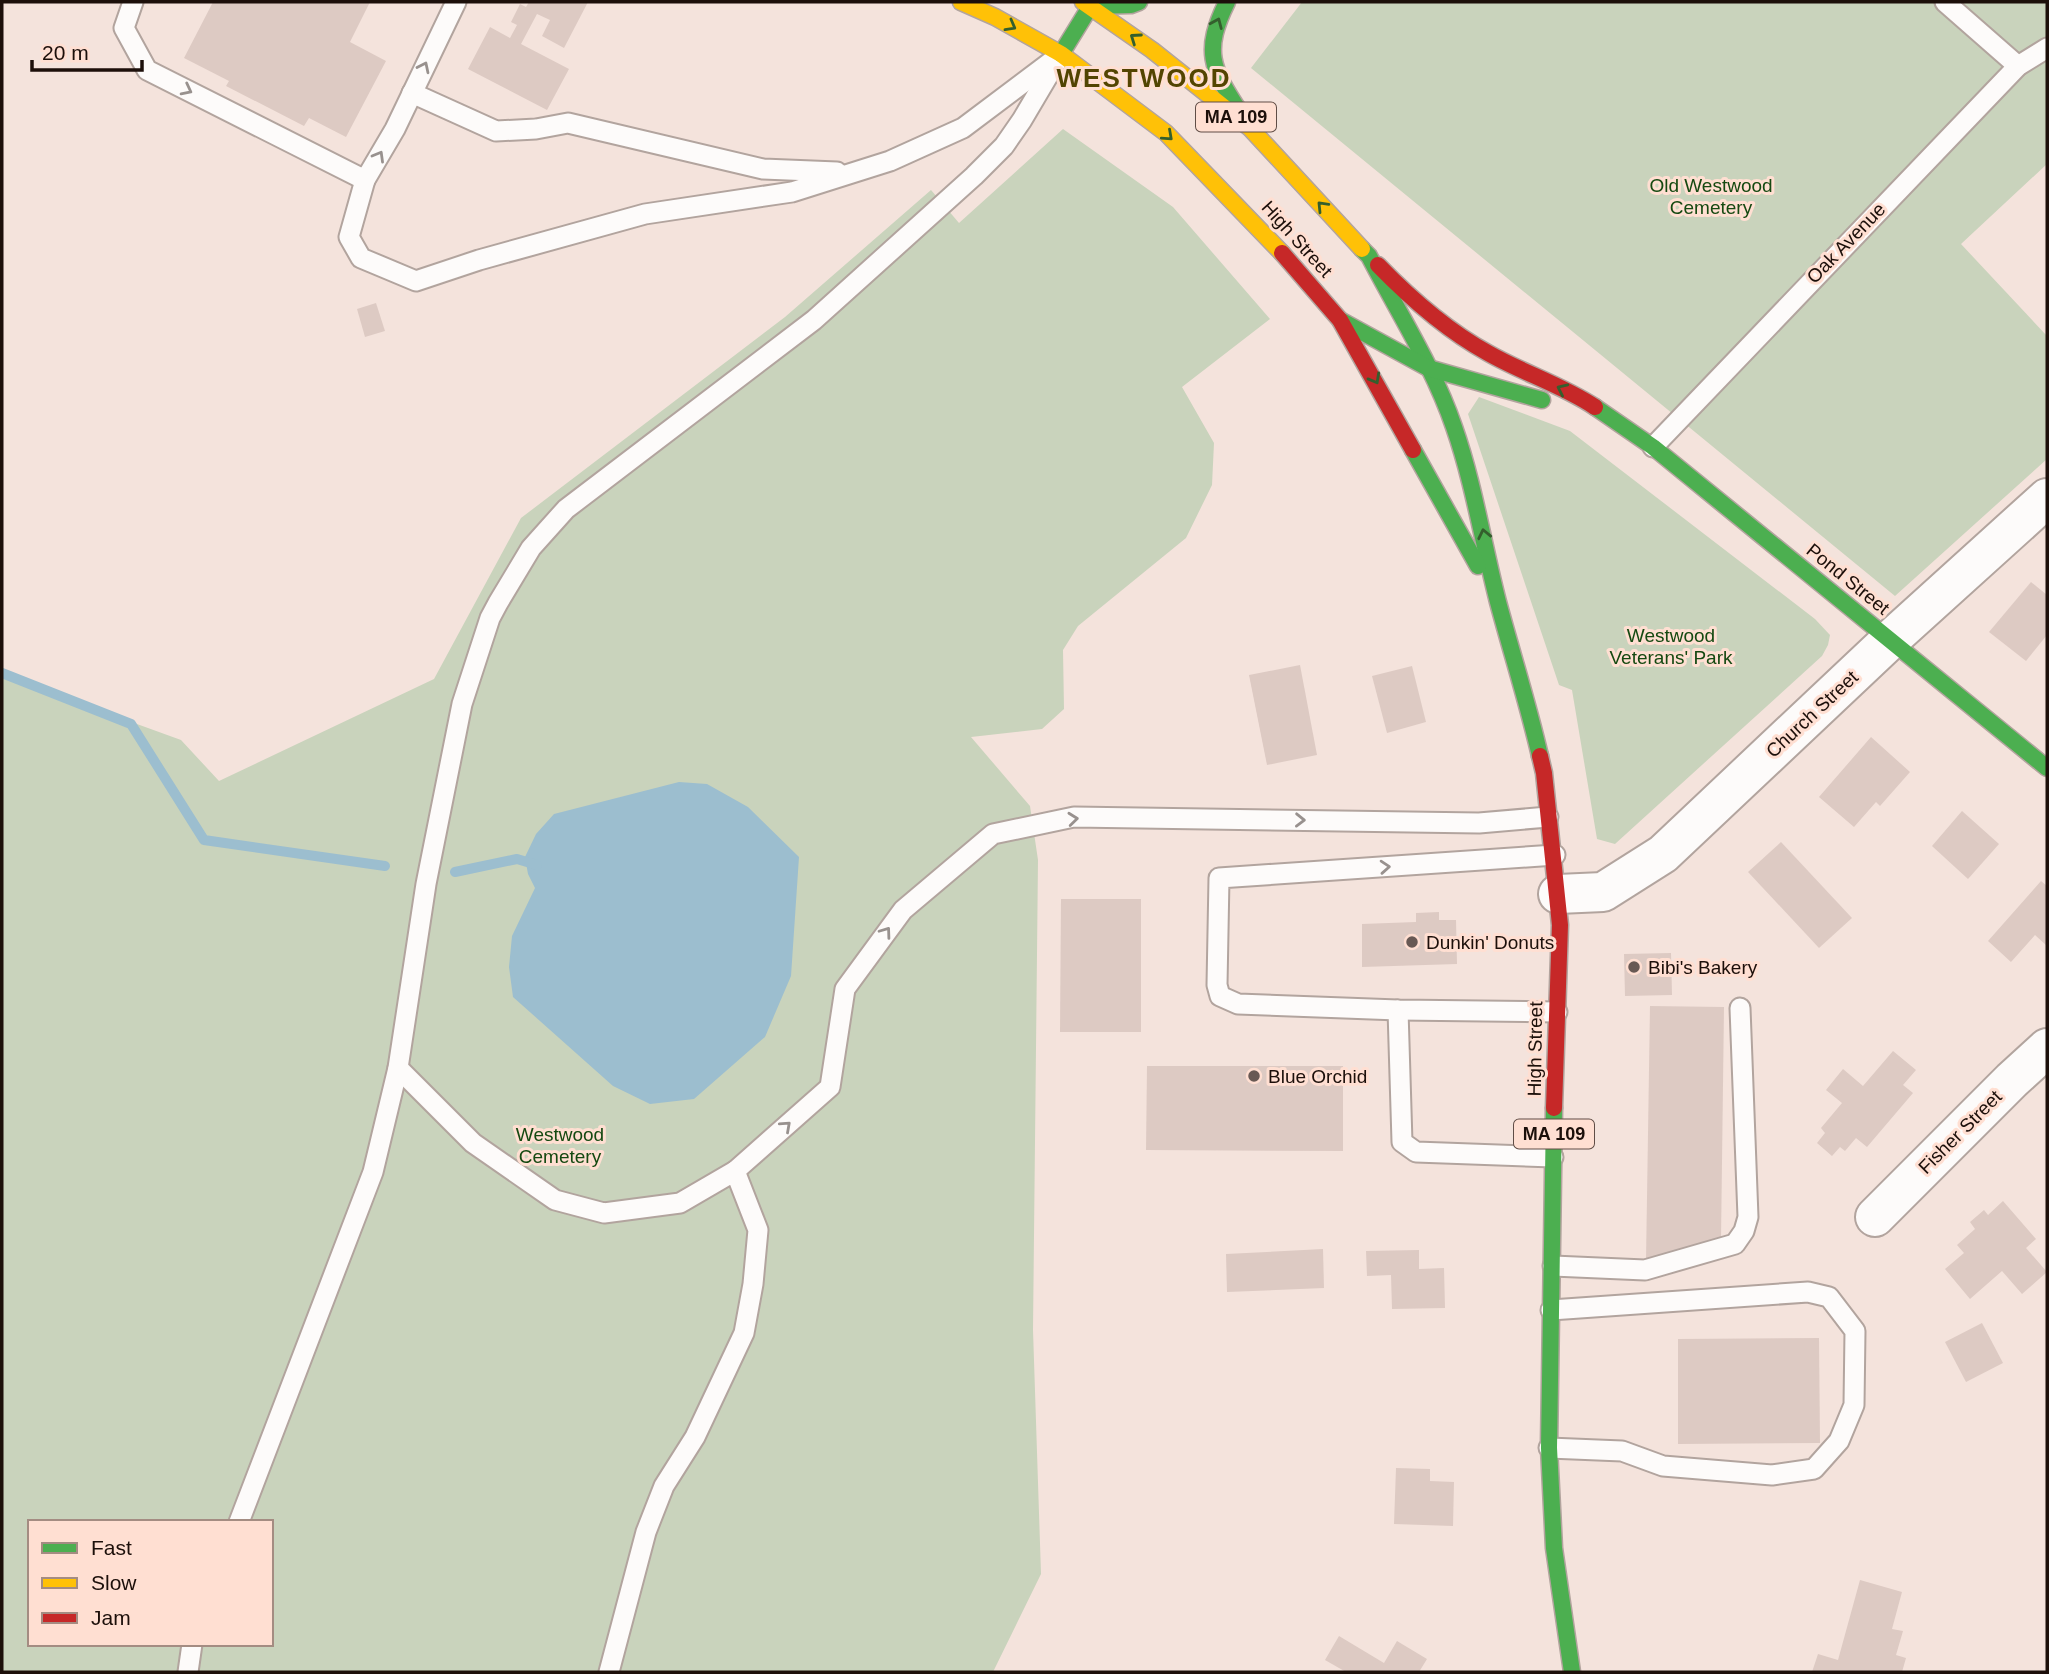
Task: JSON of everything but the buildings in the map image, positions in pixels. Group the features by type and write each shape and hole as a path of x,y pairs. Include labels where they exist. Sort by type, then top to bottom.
{"main road":[{"name":"High Street","path":"961,2 995,17 1061,54 1166,133 1226,193 1340,320 1498,601"},
{"path":"1061,54 1089,3 1131,5 1139,2"},
{"path":"1227,2 1211,40 1216,77 1250,128"},
{"name":"High Street","path":"1089,3 1250,128 1369,256 1428,368 1454,426 1479,512 1498,601 1531,711 1544,773 1555,855 1560,925 1553,1157 1549,1448 1554,1548 1572,1672"},
{"name":"Pond Street","path":"1369,256 1408,296 1443,325 1489,354 1578,397 1653,447 2047,768"},
{"name":"Pond Street","path":"1340,320 1428,368 1621,424"}],"street":[{"name":"Church Street","path":"1558,894 1603,892 1663,854 1890,640 2047,498"},
{"name":"Fisher Street","path":"1875,1217 2047,1048"}],"lane":[{"path":"133,2 124,28 147,70 365,180"},
{"path":"456,2 395,129 365,180 349,237 361,258 416,281 479,260 645,214 792,192 890,161 963,128 1061,54"},
{"path":"1945,2 2018,66"},
{"name":"Oak Avenue","path":"1653,447 2018,66 2047,48"},
{"path":"240,1520 373,1172 398,1068 426,884 462,704 490,618 531,548 566,509 814,320 944,205 1004,146 1061,54"},
{"path":"412,93 496,131 536,129 568,123 763,169 849,172"},
{"path":"398,1068 473,1143 555,1200 604,1213 680,1203 735,1171 830,1087 845,989 903,910 993,834 1074,817 1479,823 1548,817"},
{"path":"1555,855 1219,878 1217,985 1220,996 1238,1004 1557,1012"},
{"path":"1553,1266 1645,1270 1735,1244 1744,1231 1748,1217 1740,1008"},
{"path":"1398,1010 1402,1142 1416,1152 1553,1157"},
{"path":"609,1672 646,1532 660,1497 695,1437 744,1333 753,1284 758,1230 735,1171"},
{"path":"1549,1448 1622,1451 1663,1466 1772,1475 1814,1469 1839,1441 1854,1405 1855,1331 1829,1297 1808,1293 1551,1310"},
{"path":"188,1672 192,1646"}],"green space":[{"name":"Old Westwood Cemetery","path":"1302,2 2047,2 2047,164 1961,244 2047,336 2047,459 1895,596 1251,68"},
{"name":"Westwood Cemetery","path":"1063,129 1173,207 1270,319 1182,387 1214,443 1212,485 1186,538 1078,626 1063,650 1064,709 1042,729 971,737 1030,806 1038,860 1033,1330 1041,1574 993,1672 2,1672 2,675 181,740 219,781 434,679 521,518 785,317 931,190 959,223"},
{"name":"Westwood Veterans' Park","path":"1479,397 1570,431 1815,619 1830,635 1822,656 1615,844 1597,839 1572,690 1559,685 1468,414"}],"water":[{"path":"679,782 707,784 748,807 799,857 791,976 765,1037 694,1099 650,1104 613,1086 513,997 509,967 512,936 535,888 528,874 525,857 536,834 554,814"}],"waterway":[{"path":"2,673 131,724 204,840 385,866"},
{"path":"455,872 517,859 537,865"}],"traffic: fast":[{"path":"1061,54 1093,2"},
{"path":"1091,6 1131,5 1139,2"},
{"path":"1227,2 1215,34 1214,59 1222,83 1240,112"},
{"path":"1362,249 1369,256 1426,362 1454,427 1540,756"},
{"path":"1340,320 1428,368 1542,400"},
{"path":"1595,407 1653,447 2047,768"},
{"path":"1413,450 1478,566"},
{"path":"1554,1108 1549,1448 1554,1548 1572,1672"}],"traffic: slow":[{"path":"961,2 995,17 1061,54 1166,133 1282,253"},
{"path":"1083,2 1152,50 1250,128 1362,249"}],"traffic: jam":[{"path":"1282,253 1340,320 1413,450"},
{"path":"1378,265 1416,302 1473,344 1595,407"},
{"path":"1540,756 1560,925 1554,1108"}],"place":[{"name":"Dunkin' Donuts","path":"1412,942"},
{"name":"Bibi's Bakery","path":"1634,967"},
{"name":"Blue Orchid","path":"1254,1076"}],"district":[{"name":"WESTWOOD","path":"1144,78"}]}
